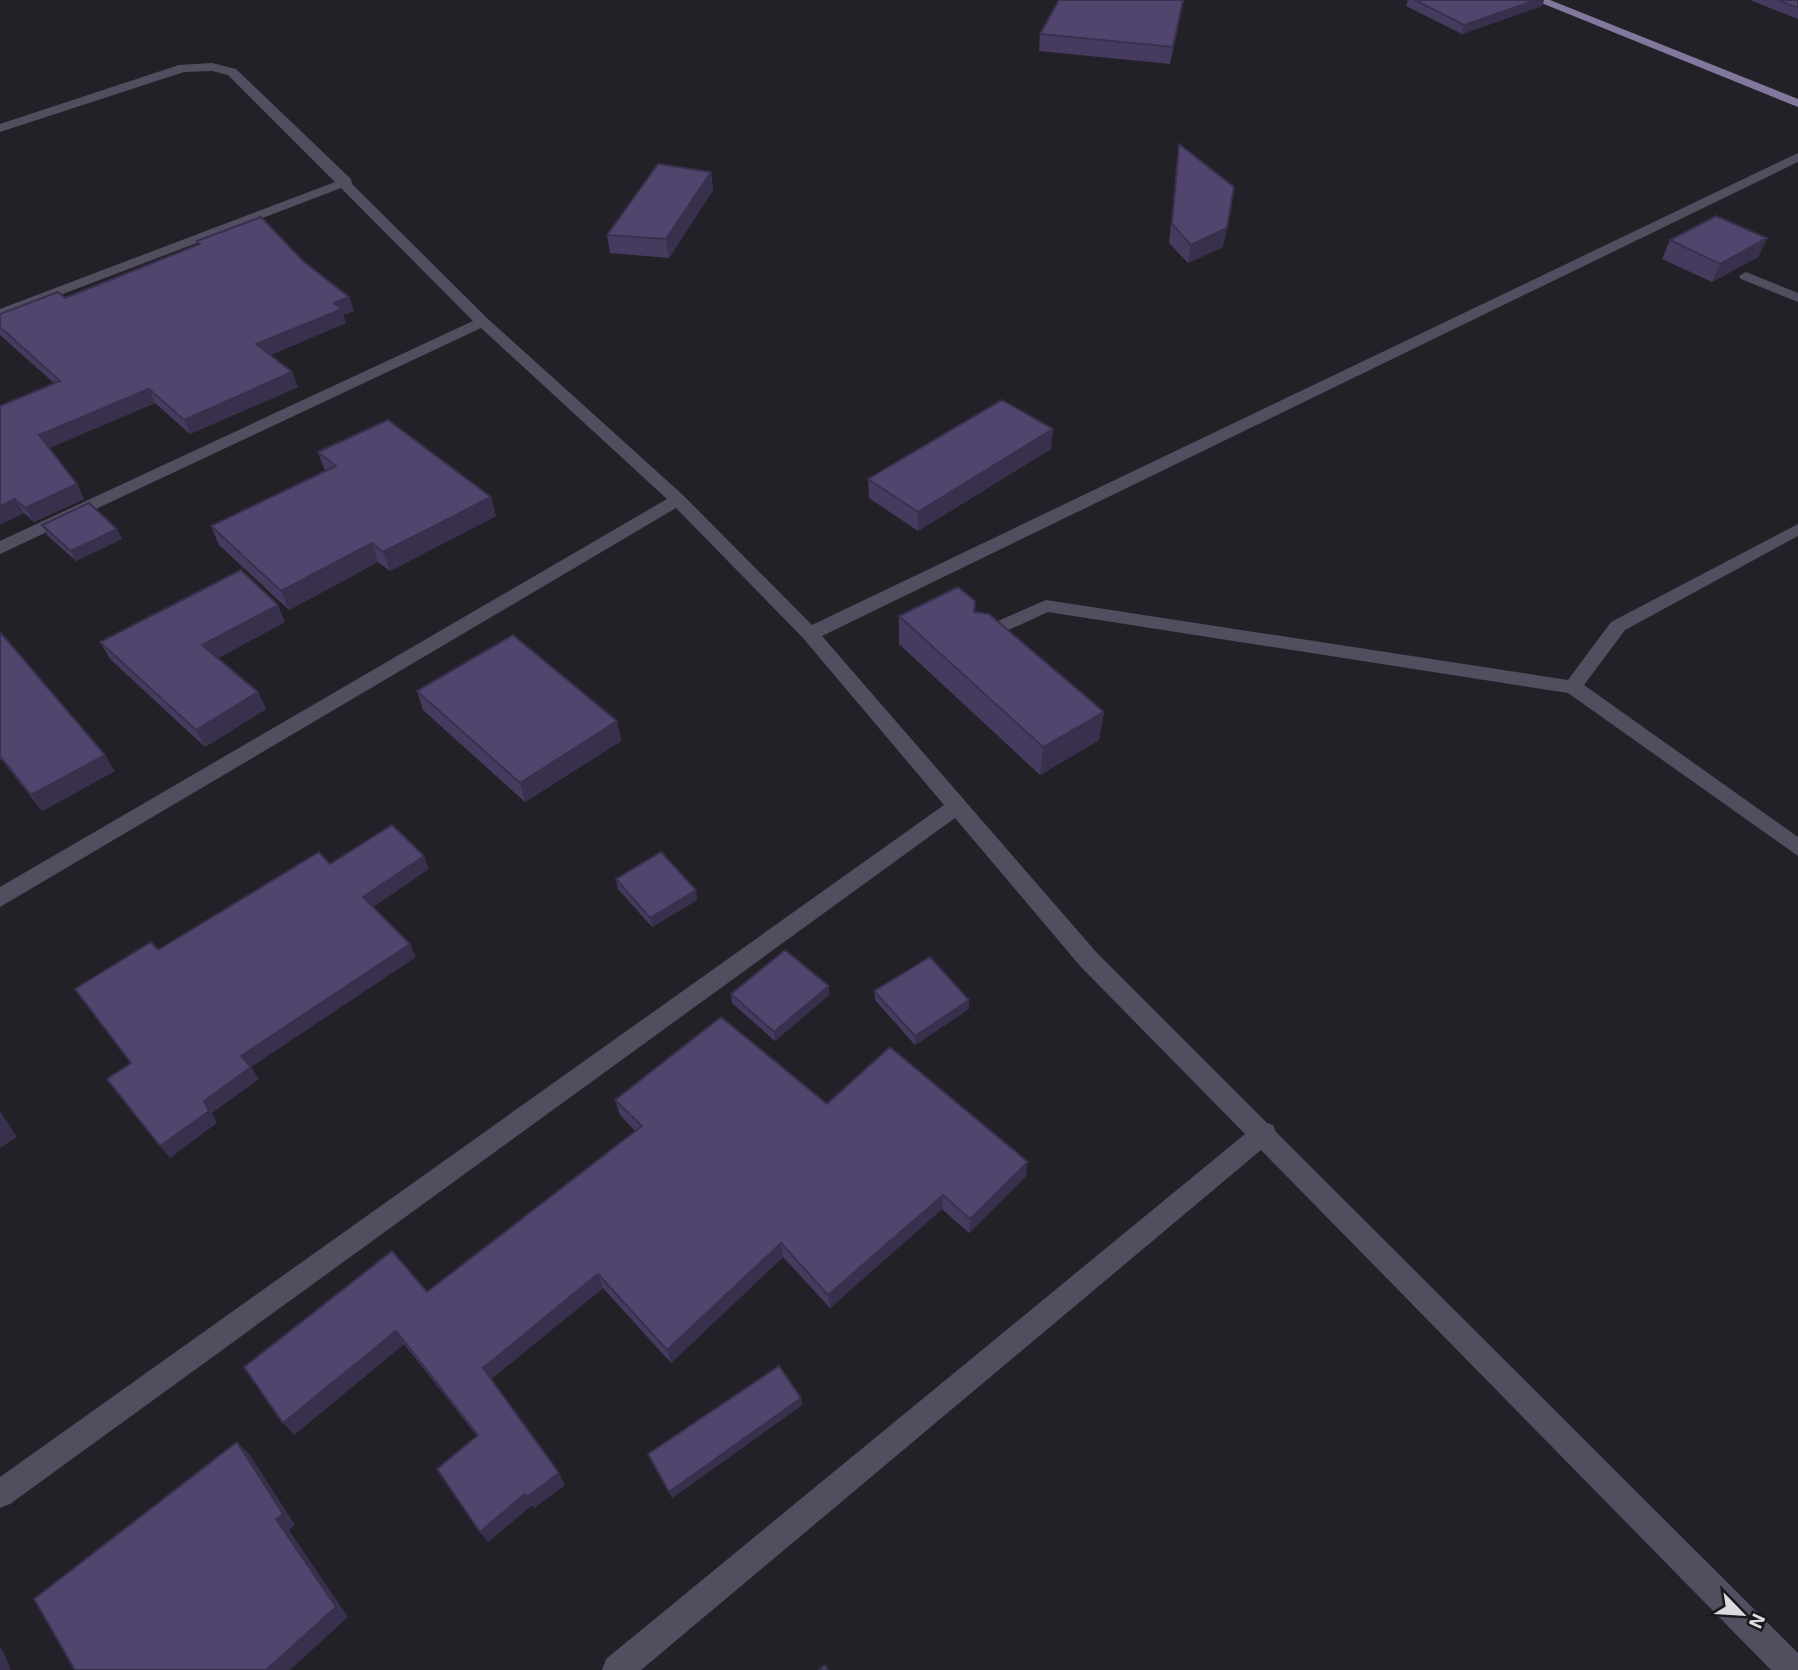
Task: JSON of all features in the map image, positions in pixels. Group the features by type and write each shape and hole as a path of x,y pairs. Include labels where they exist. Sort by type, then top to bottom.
{"main road":[{"path":"1540,0 1798,103"}],"street":[{"path":"0,128 183,68 212,67 232,72 346,182 483,322 678,500 810,634 1089,960 1264,1133 1793,1670"},
{"path":"810,634 1798,157"},
{"path":"0,314 346,182"},
{"path":"1746,276 1798,298"},
{"path":"0,548 483,322"},
{"path":"0,898 678,500"},
{"path":"1573,687 1618,626 1798,529"},
{"path":"982,635 1046,606 1310,649 1573,687 1798,848"},
{"path":"0,1494 957,806"},
{"path":"617,1670 1264,1133"}],"building":[{"path":"1059,0 1183,0 1173,47 1040,34"},
{"path":"1415,0 1536,0 1464,25"},
{"path":"1778,0 1798,0 1798,8"},
{"path":"1179,144 1234,187 1227,228 1191,245 1172,224"},
{"path":"658,164 711,172 666,239 607,235"},
{"path":"1716,216 1767,238 1720,264 1670,240"},
{"path":"261,217 303,261 349,297 334,303 342,309 256,344 292,372 184,420 149,389 39,435 77,484 25,508 15,499 0,506 0,406 60,381 0,327 0,314 58,292 65,298 200,244 197,241"},
{"path":"1002,400 1053,429 918,512 868,479"},
{"path":"388,420 491,497 383,552 372,543 281,591 211,526 336,466 318,452"},
{"path":"89,503 117,529 71,551 42,525"},
{"path":"241,570 278,605 202,645 258,692 196,730 100,642"},
{"path":"958,587 975,601 974,612 989,614 1104,712 1043,747 899,616"},
{"path":"0,632 105,755 31,795 0,756"},
{"path":"513,635 617,721 520,783 417,691"},
{"path":"392,825 424,856 363,897 410,944 241,1056 251,1067 204,1101 209,1111 160,1146 107,1079 131,1063 75,989 151,942 158,950 319,852 330,864"},
{"path":"661,852 696,890 650,918 616,879"},
{"path":"785,950 829,986 774,1032 731,994"},
{"path":"930,957 969,1000 915,1036 874,991"},
{"path":"721,1017 827,1104 890,1047 1028,1162 970,1219 943,1195 828,1295 781,1243 667,1350 598,1274 483,1368 559,1473 527,1497 525,1494 480,1532 437,1469 478,1435 396,1331 283,1423 244,1367 392,1251 427,1292 642,1126 615,1100"},
{"path":"779,1366 801,1398 669,1492 648,1454"},
{"path":"237,1442 283,1514 276,1519 336,1607 266,1670 75,1670 34,1599"}]}
